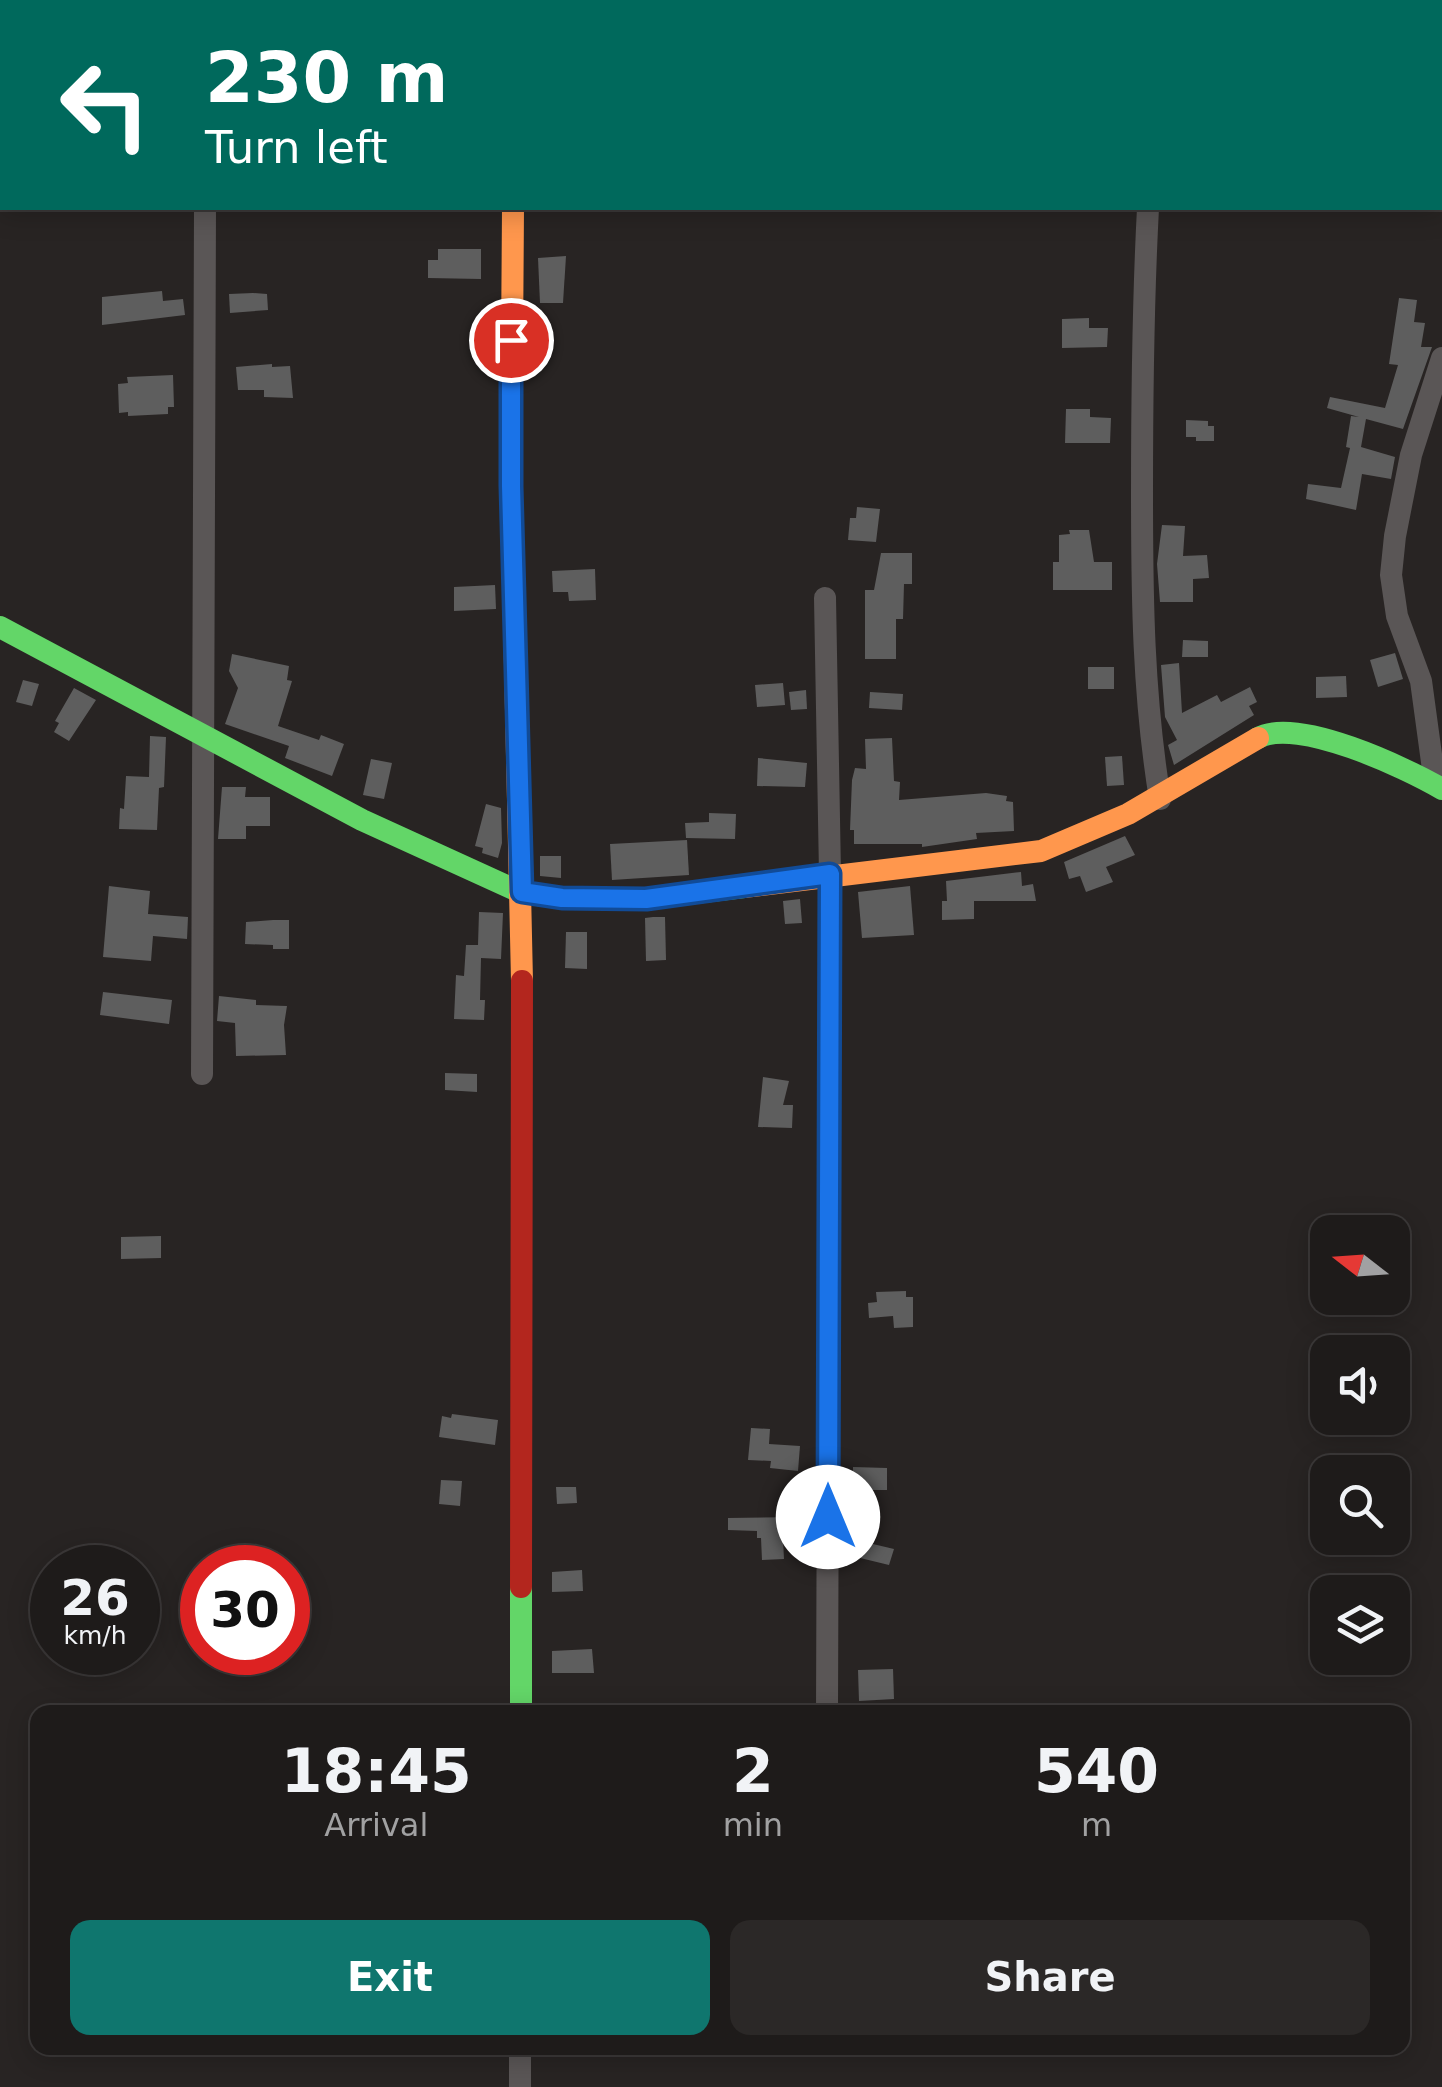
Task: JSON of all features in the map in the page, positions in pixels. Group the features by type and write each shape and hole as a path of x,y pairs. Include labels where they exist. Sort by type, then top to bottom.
{"street":[{"path":"202,1074 205,210"},
{"path":"514,210 511,486 522,892 521,1705"},
{"path":"1148,210 1142,387 1142,609 1148,723 1160,799"},
{"path":"1439,786 1421,681 1397,616 1391,575 1411,454 1442,358"},
{"path":"825,598 830,874 827,1705"},
{"path":"0,626 362,820 522,892 562,898 634,900 1041,851 1160,799 1264,734 1282,733 1364,750 1439,786"},
{"path":"520,2055 520,2087"}],"building":[{"path":"438,249 481,249 481,279 428,278 428,260 438,260"},
{"path":"566,256 563,303 540,303 538,258"},
{"path":"162,291 163,301 183,299 185,315 102,325 102,297"},
{"path":"229,294 267,294 268,310 230,313"},
{"path":"1399,298 1417,300 1414,322 1425,323 1421,347 1432,347 1403,429 1366,419 1361,447 1395,457 1391,479 1362,474 1356,510 1306,499 1308,484 1341,488 1350,448 1346,447 1351,416 1359,417 1327,408 1330,397 1385,408 1398,365 1389,364"},
{"path":"1089,318 1089,328 1108,328 1107,347 1062,348 1062,319"},
{"path":"290,366 293,398 264,397 264,390 238,390 236,367"},
{"path":"173,375 174,407 168,407 168,414 119,413 118,384 128,383 127,377"},
{"path":"1066,409 1090,409 1090,417 1111,418 1110,443 1065,443"},
{"path":"1186,420 1208,421 1208,426 1214,426 1214,441 1186,437"},
{"path":"857,507 880,509 876,542 848,540 850,518 856,518"},
{"path":"1162,525 1185,526 1183,556 1207,555 1209,578 1193,579 1193,602 1160,602 1157,564"},
{"path":"1069,530 1089,530 1094,562 1112,562 1112,590 1053,590 1053,562 1059,562 1059,535 1070,534"},
{"path":"881,553 912,553 912,584 904,584 903,619 896,619 896,659 865,659 865,590 874,590"},
{"path":"595,569 596,600 569,601 568,592 553,592 552,571"},
{"path":"495,585 496,609 454,611 454,587"},
{"path":"1183,640 1208,641 1208,657 1182,657"},
{"path":"1395,653 1403,679 1378,687 1370,660"},
{"path":"232,654 289,666 287,680 292,681 278,726 344,744 332,776 285,758 289,746 225,724 238,688 229,671"},
{"path":"1179,663 1182,713 1217,695 1221,702 1250,687 1257,702 1249,706 1254,715 1174,765 1168,745 1177,740 1165,717 1161,665"},
{"path":"1088,667 1114,667 1114,689 1088,689"},
{"path":"1346,676 1347,697 1316,698 1316,677"},
{"path":"23,680 39,684 32,706 16,702"},
{"path":"783,683 785,705 757,707 755,685"},
{"path":"74,688 96,700 69,741 54,732 59,723 55,721"},
{"path":"806,690 807,709 791,710 789,692"},
{"path":"870,692 903,694 902,710 869,708"},
{"path":"150,736 166,737 157,830 119,829 126,776 149,777"},
{"path":"892,738 894,781 900,782 899,800 986,793 1007,796 1006,801 1013,802 1014,831 976,833 977,839 922,847 854,844 854,830 850,830 852,780 855,768 866,769 865,739"},
{"path":"1122,756 1124,785 1107,786 1105,757"},
{"path":"758,758 807,763 805,787 757,786"},
{"path":"371,759 392,763 384,799 363,795"},
{"path":"222,787 246,787 245,797 270,797 270,826 246,826 246,839 218,839"},
{"path":"486,804 501,808 502,843 498,858 475,846"},
{"path":"709,813 736,814 735,839 686,838 685,823 709,822"},
{"path":"1125,836 1135,855 1106,867 1113,882 1086,892 1080,876 1069,879 1064,862"},
{"path":"687,840 689,875 612,880 610,844"},
{"path":"540,856 561,856 561,878 540,876"},
{"path":"1021,872 1022,886 1033,884 1036,901 974,901 974,919 942,920 942,901 947,901 946,881"},
{"path":"109,886 150,891 148,914 188,917 187,939 153,936 151,961 103,957"},
{"path":"910,886 914,935 862,938 858,892"},
{"path":"800,899 802,923 785,924 783,901"},
{"path":"479,912 503,913 501,959 481,958 480,1000 485,1000 484,1020 454,1019 456,975 464,976 466,945 478,945"},
{"path":"665,917 666,960 646,961 645,918"},
{"path":"289,920 289,949 245,944 246,922"},
{"path":"566,932 587,932 587,969 565,968"},
{"path":"103,992 172,1000 169,1024 100,1015"},
{"path":"219,996 256,1000 256,1005 287,1006 286,1055 236,1056 235,1023 217,1021"},
{"path":"445,1073 477,1074 477,1092 445,1090"},
{"path":"763,1077 789,1081 783,1105 793,1105 792,1128 758,1127"},
{"path":"161,1236 161,1258 121,1259 121,1237"},
{"path":"906,1291 906,1297 913,1297 913,1327 894,1328 893,1316 869,1318 868,1303 877,1302 876,1292"},
{"path":"452,1414 498,1420 495,1445 439,1437 442,1416 451,1418"},
{"path":"751,1428 770,1429 769,1444 800,1446 798,1471 770,1468 771,1461 748,1460"},
{"path":"853,1467 887,1468 887,1490 853,1490"},
{"path":"441,1480 462,1481 460,1506 439,1504"},
{"path":"556,1487 576,1487 577,1503 557,1504"},
{"path":"799,1517 799,1539 783,1539 784,1559 762,1560 757,1531 728,1530 728,1518"},
{"path":"856,1540 894,1549 889,1565 852,1556"},
{"path":"582,1570 583,1591 552,1592 552,1572"},
{"path":"592,1649 594,1673 552,1673 552,1651"},
{"path":"893,1669 894,1699 859,1701 858,1670"}],"traffic: fast":[{"path":"0,627 362,820 522,893 562,898 646,899 744,887"},
{"path":"1258,738 1276,733 1324,739 1404,769 1442,789"},
{"path":"521,1587 521,1705"}],"traffic: slow":[{"path":"513,210 511,486 522,981"},
{"path":"744,887 1041,851 1128,814 1258,738"}],"traffic: jam":[{"path":"521,1587 522,981"}],"route":[{"path":"511,340 522,892 562,898 646,899 830,874 828,1517"}]}
